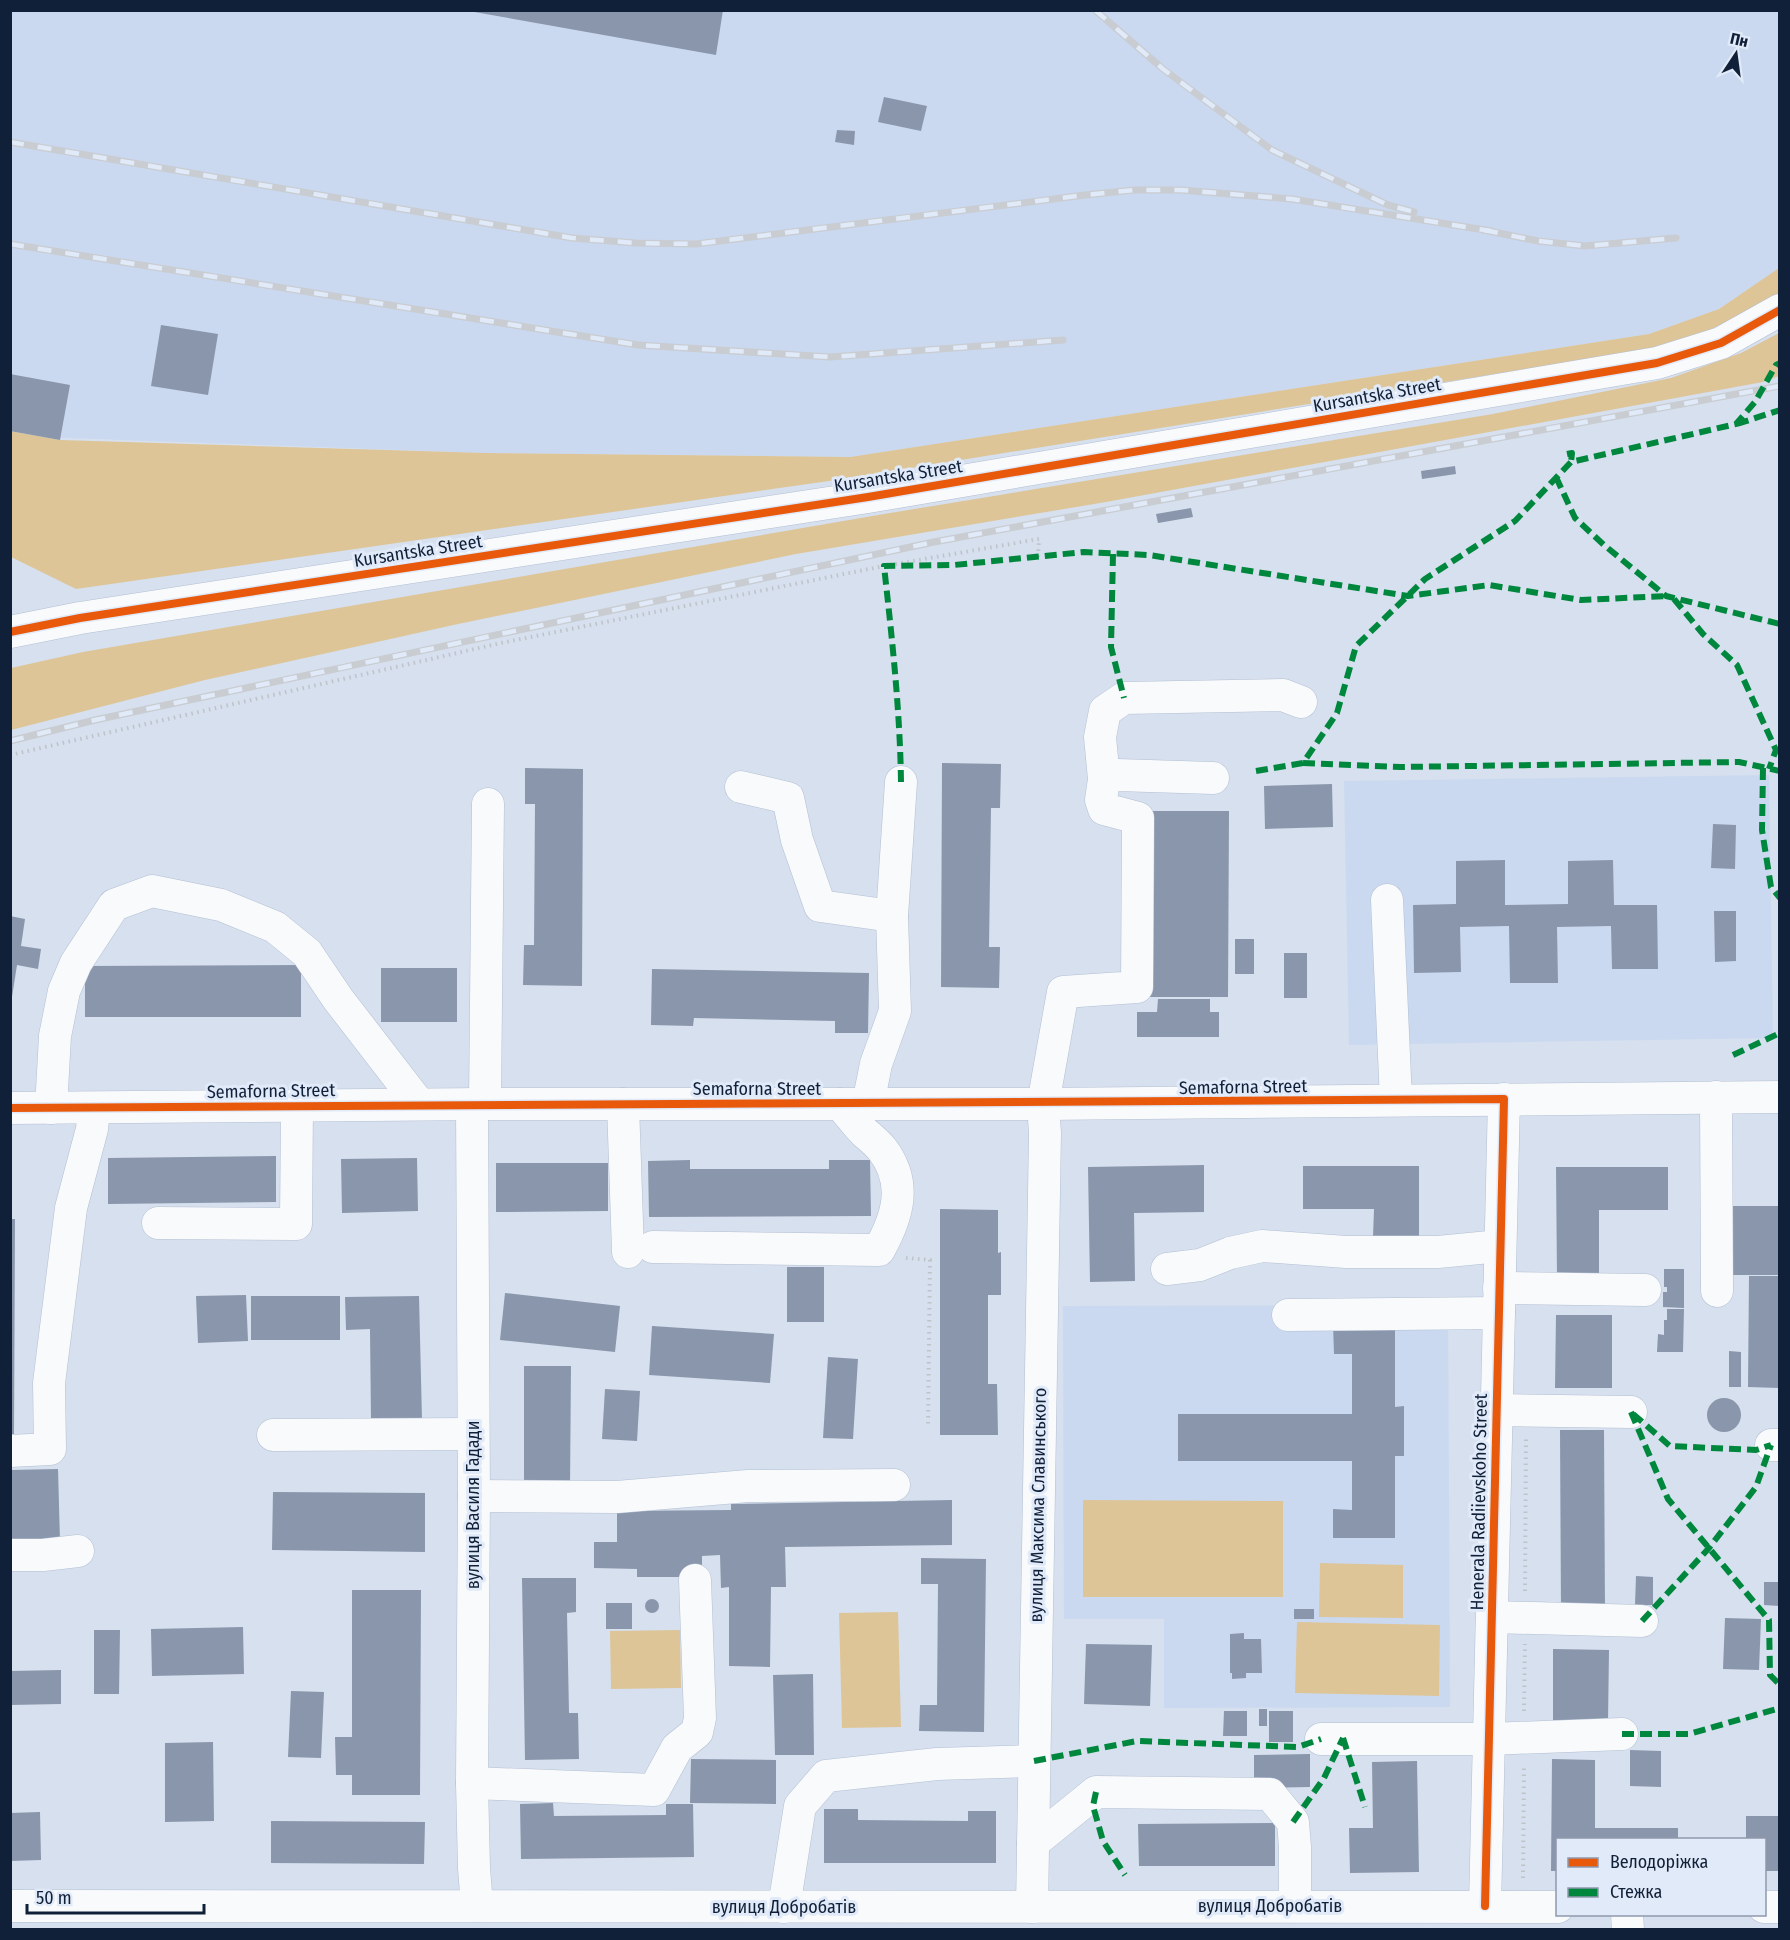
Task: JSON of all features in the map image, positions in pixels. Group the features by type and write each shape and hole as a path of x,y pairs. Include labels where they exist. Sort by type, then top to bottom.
{"street":[{"name":"Kursantska Street","path":"10,632 80,618 868,497 1657,363 1720,343 1779,310"},
{"path":"1213,778 1117,775 1104,779 1100,737 1105,711 1124,698 1282,695 1301,702"},
{"name":"вулиця Максима Славинського","path":"1032,1907 1043,1104 1063,992 1137,987 1138,818 1104,809 1101,800 1104,779"},
{"path":"623,1104 640,1250 879,1250 892,1227 897,1198 896,1174 881,1147 864,1131 854,1104 876,1064 895,1011 892,916 901,782"},
{"path":"741,787 788,798 797,840 820,906 892,916"},
{"name":"вулиця Василя Гадади","path":"477,1906 472,1784 474,1496 472,1434 478,1104 488,804"},
{"path":"51,1108 55,1036 64,991 76,963 114,905 152,891 221,905 275,927 307,953 338,999 419,1104"},
{"path":"1387,900 1396,1100"},
{"name":"Semaforna Street","path":"10,1108 419,1104 1043,1104 1779,1096"},
{"path":"1716,1097 1717,1291"},
{"name":"Henerala Radiievskoho Street","path":"1485,1906 1492,1617 1511,1410 1499,1300 1504,1099"},
{"path":"158,1223 296,1224 297,1106"},
{"path":"10,1451 50,1449 49,1383 72,1208 92,1129 94,1107"},
{"path":"1167,1269 1200,1265 1230,1253 1262,1246 1346,1252 1438,1252 1500,1246"},
{"path":"1288,1315 1644,1290"},
{"path":"1511,1410 1631,1412"},
{"path":"273,1435 472,1434"},
{"path":"474,1496 617,1497 748,1486 894,1485"},
{"path":"10,1556 78,1551"},
{"path":"472,1784 654,1790 677,1748 697,1732 700,1718 695,1580"},
{"path":"1492,1617 1642,1621"},
{"path":"1321,1738 1489,1739 1622,1734"},
{"path":"784,1907 800,1806 826,1776 937,1764 1034,1761"},
{"path":"1033,1843 1096,1792 1270,1794 1293,1822 1295,1906"},
{"name":"вулиця Добробатів","path":"10,1906 259,1918 477,1906 784,1907 951,1918 1032,1907 1226,1918 1295,1906 1556,1907"}],"path":[{"path":"10,755 501,644 884,566 1039,539 1038,557"},
{"path":"879,1250 912,1259 930,1260 928,1427"},
{"path":"1511,1410 1525,1618 1523,1878"}],"shaded area":[{"path":"11,11 1779,11 1779,268 1719,309 1649,334 850,457 485,453 11,436"},
{"path":"1779,268 1779,294 1710,330 1669,345 1545,366 843,479 76,589 11,557 10,431 60,440 485,453 850,457 1649,334 1719,309"},
{"path":"1779,333 1779,376 1763,382 1106,502 796,554 458,624 205,680 11,730 11,668 83,652 884,514 1493,414 1671,378 1741,353"},
{"path":"1769,775 1773,1038 1349,1045 1344,781"},
{"path":"1448,1305 1450,1707 1164,1708 1164,1619 1064,1619 1063,1306"},
{"path":"1083,1500 1283,1501 1283,1597 1083,1597"},
{"path":"1320,1563 1403,1565 1403,1618 1319,1617"},
{"path":"898,1612 901,1727 842,1728 839,1613"},
{"path":"1297,1622 1440,1625 1439,1696 1295,1693"},
{"path":"680,1630 681,1688 611,1689 610,1631"}],"building":[{"path":"463,10 723,10 716,55"},
{"path":"884,97 927,106 921,131 878,122"},
{"path":"837,130 855,131 854,145 835,142"},
{"path":"161,325 218,334 208,395 151,386"},
{"path":"10,374 70,385 60,440 10,431"},
{"path":"1455,466 1456,474 1422,479 1421,471"},
{"path":"1191,508 1193,517 1158,523 1156,514"},
{"path":"942,763 1001,764 1000,808 991,808 989,947 1000,947 999,988 941,987"},
{"path":"525,768 583,769 582,986 523,985 524,945 534,945 535,804 525,804"},
{"path":"1332,784 1333,827 1265,829 1264,786"},
{"path":"1151,811 1229,811 1228,997 1150,997"},
{"path":"1713,824 1736,825 1735,869 1711,868"},
{"path":"1505,860 1505,905 1568,904 1568,861 1613,860 1614,905 1657,905 1658,969 1612,969 1611,926 1557,927 1558,983 1510,983 1509,926 1460,927 1461,972 1414,973 1413,905 1456,904 1456,861"},
{"path":"1714,911 1736,911 1736,961 1715,962"},
{"path":"10,916 25,919 21,946 41,949 38,969 17,965 12,997"},
{"path":"1235,939 1254,939 1254,974 1235,974"},
{"path":"1284,953 1307,953 1307,998 1284,998"},
{"path":"301,965 301,1017 85,1017 85,966"},
{"path":"381,968 457,968 457,1022 381,1022"},
{"path":"652,969 869,973 868,1033 835,1033 835,1021 694,1018 693,1026 651,1025"},
{"path":"1158,999 1210,999 1210,1012 1219,1012 1219,1037 1137,1037 1137,1012 1157,1012"},
{"path":"276,1156 276,1202 108,1204 108,1158"},
{"path":"417,1158 418,1211 342,1213 341,1159"},
{"path":"690,1160 690,1169 829,1169 829,1160 870,1160 871,1216 649,1217 648,1161"},
{"path":"496,1163 608,1163 608,1211 496,1212"},
{"path":"1204,1165 1204,1212 1134,1213 1135,1281 1090,1282 1088,1167"},
{"path":"1303,1166 1419,1166 1419,1237 1373,1237 1374,1209 1303,1209"},
{"path":"1556,1167 1668,1167 1668,1210 1599,1210 1599,1278 1557,1277"},
{"path":"1732,1206 1779,1206 1779,1275 1732,1275"},
{"path":"940,1209 998,1210 1001,1295 988,1295 988,1384 997,1384 998,1435 940,1435"},
{"path":"10,1219 15,1219 14,1434 10,1434"},
{"path":"787,1267 824,1267 824,1322 787,1322"},
{"path":"1664,1269 1684,1269 1684,1308 1663,1307 1663,1292 1667,1292 1667,1287 1664,1287"},
{"path":"1749,1276 1779,1276 1779,1388 1748,1387"},
{"path":"505,1293 620,1306 615,1352 500,1340"},
{"path":"246,1295 248,1341 198,1343 196,1296"},
{"path":"251,1296 340,1296 340,1340 251,1340"},
{"path":"419,1296 422,1420 371,1421 370,1329 346,1330 345,1297"},
{"path":"1667,1309 1684,1309 1683,1352 1657,1352 1658,1334 1664,1335"},
{"path":"1556,1315 1612,1315 1612,1388 1555,1388"},
{"path":"1333,1324 1395,1324 1395,1407 1404,1406 1404,1456 1395,1456 1395,1538 1333,1538 1333,1509 1352,1510 1352,1461 1178,1461 1178,1414 1352,1414 1352,1354 1334,1354"},
{"path":"652,1326 774,1334 770,1383 649,1375"},
{"path":"1729,1351 1741,1352 1741,1387 1729,1387"},
{"path":"828,1357 858,1359 853,1439 823,1438"},
{"path":"524,1366 571,1366 570,1486 524,1485"},
{"path":"605,1389 640,1391 637,1441 602,1439"},
{"path":"1724,1398 1736,1403 1741,1415 1736,1427 1724,1432 1712,1427 1707,1415 1712,1403"},
{"path":"1560,1430 1604,1430 1605,1613 1561,1613"},
{"path":"58,1469 60,1541 12,1542 10,1470"},
{"path":"273,1492 425,1493 425,1552 272,1550"},
{"path":"952,1500 952,1545 785,1547 786,1587 771,1587 770,1667 729,1666 729,1587 721,1588 720,1555 702,1556 702,1577 637,1577 637,1569 594,1568 594,1542 617,1542 617,1511 731,1510 731,1504"},
{"path":"921,1558 986,1559 984,1732 919,1731 920,1705 937,1705 938,1584 921,1584"},
{"path":"1636,1576 1653,1577 1653,1605 1635,1605"},
{"path":"522,1578 576,1578 576,1612 567,1613 569,1713 578,1713 579,1759 525,1760"},
{"path":"1764,1582 1779,1582 1779,1606 1764,1605"},
{"path":"352,1590 421,1590 420,1795 352,1795 352,1775 336,1775 335,1737 352,1737"},
{"path":"652,1599 657,1601 659,1606 657,1611 652,1613 647,1611 645,1606 647,1601"},
{"path":"606,1603 632,1603 632,1629 606,1629"},
{"path":"1294,1609 1314,1609 1314,1619 1294,1619"},
{"path":"1725,1618 1761,1619 1759,1670 1723,1669"},
{"path":"243,1627 244,1674 152,1676 151,1629"},
{"path":"94,1630 120,1630 119,1694 94,1694"},
{"path":"1244,1633 1244,1639 1261,1639 1262,1673 1246,1673 1246,1678 1232,1679 1230,1634"},
{"path":"1086,1644 1152,1645 1150,1706 1084,1704"},
{"path":"1553,1649 1609,1650 1608,1721 1553,1720"},
{"path":"61,1670 61,1704 10,1705 10,1671"},
{"path":"813,1674 814,1755 775,1755 773,1675"},
{"path":"291,1691 324,1692 321,1758 288,1757"},
{"path":"1259,1709 1267,1709 1267,1726 1259,1726"},
{"path":"1224,1711 1247,1711 1247,1736 1223,1736"},
{"path":"1269,1711 1293,1711 1293,1742 1269,1742"},
{"path":"213,1742 214,1821 165,1822 165,1743"},
{"path":"1630,1750 1661,1751 1661,1787 1630,1786"},
{"path":"1310,1754 1310,1787 1254,1788 1254,1755"},
{"path":"691,1759 776,1760 776,1804 690,1803"},
{"path":"1552,1759 1595,1760 1595,1828 1678,1828 1678,1838 1556,1838 1556,1871 1551,1871"},
{"path":"1417,1761 1419,1872 1350,1873 1349,1828 1373,1828 1372,1762"},
{"path":"553,1803 554,1816 666,1815 666,1804 693,1804 694,1857 521,1859 520,1804"},
{"path":"824,1809 858,1809 858,1820 968,1821 968,1811 996,1811 996,1863 824,1863"},
{"path":"40,1812 41,1860 10,1861 10,1813"},
{"path":"1746,1816 1779,1816 1779,1871 1766,1871 1766,1838 1746,1838"},
{"path":"271,1821 425,1822 424,1864 271,1863"},
{"path":"1275,1823 1275,1866 1139,1866 1138,1824"}],"railway":[{"path":"1095,10 1163,69 1272,150 1388,205 1414,212"},
{"path":"10,142 572,238 636,243 696,244 1134,190 1181,190 1292,199 1491,231"},
{"path":"1484,230 1538,241 1585,246 1676,238"},
{"path":"10,244 638,345 830,357 1063,340"},
{"path":"10,741 95,720 934,542 1780,386"}],"marked path":[{"path":"1256,771 1303,763 1337,713 1356,646 1425,579 1515,521 1571,462 1736,424 1755,402 1776,365 1780,363"},
{"path":"1737,424 1780,410"},
{"path":"1567,454 1572,453 1571,462"},
{"path":"1556,477 1575,518 1666,596 1780,624"},
{"path":"901,782 893,647 884,566 954,565 1084,552 1149,555 1408,596 1489,585 1581,600 1666,596"},
{"path":"1113,554 1111,647 1124,698"},
{"path":"1674,599 1703,634 1737,665 1776,750 1769,769"},
{"path":"1303,763 1401,767 1739,762 1780,771"},
{"path":"1763,768 1762,830 1771,887 1780,898"},
{"path":"1733,1055 1780,1033"},
{"path":"1631,1412 1668,1499 1769,1620 1770,1675 1780,1685"},
{"path":"1633,1414 1670,1446 1756,1450 1771,1445"},
{"path":"1642,1621 1709,1548 1756,1487 1771,1445"},
{"path":"1622,1734 1689,1734 1780,1708"},
{"path":"1343,1738 1365,1807"},
{"path":"1293,1822 1324,1778 1343,1738"},
{"path":"1034,1761 1137,1741 1298,1747 1321,1739"},
{"path":"1096,1792 1093,1806 1103,1841 1125,1875"}],"cycle path":[{"path":"10,632 80,618 868,497 1657,363 1721,343 1780,310"},
{"path":"10,1108 1504,1099 1485,1906"}]}
